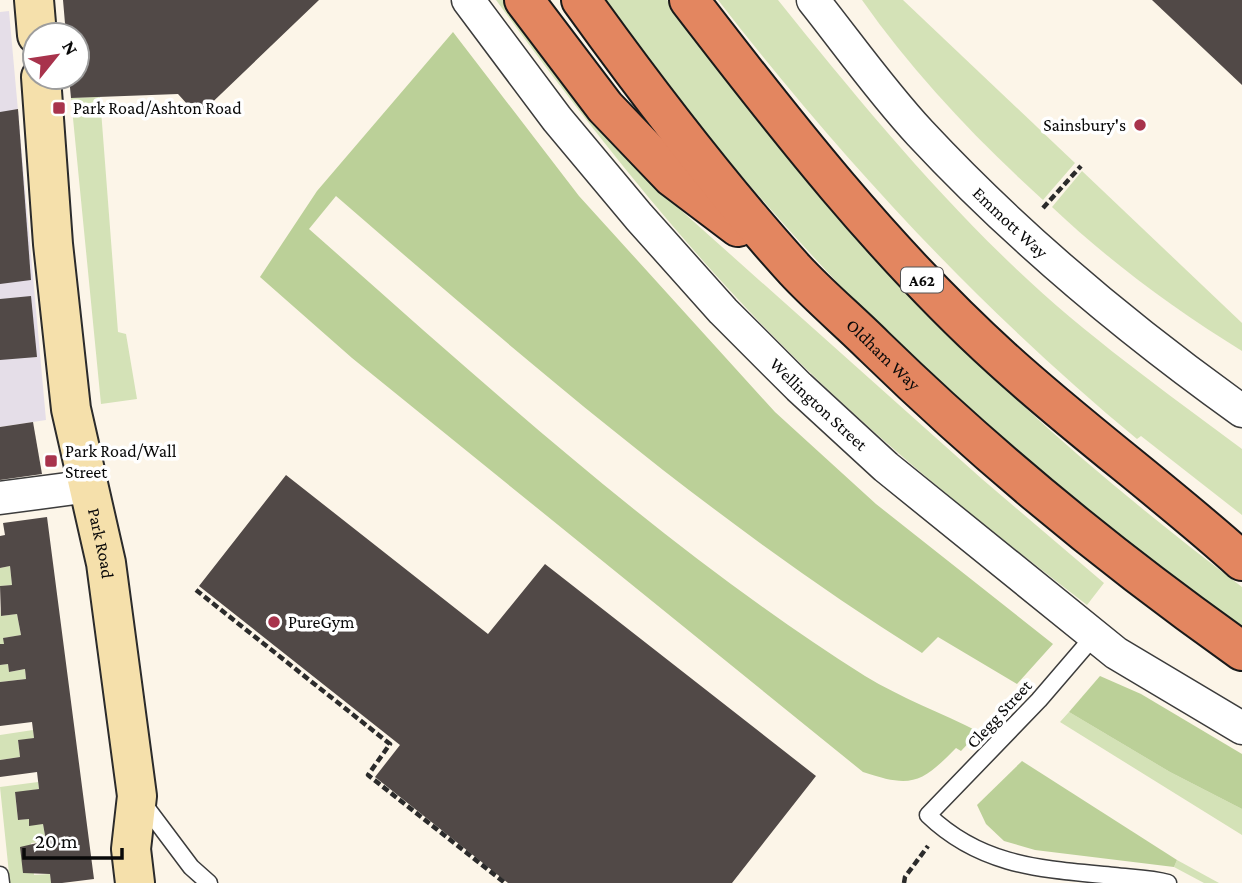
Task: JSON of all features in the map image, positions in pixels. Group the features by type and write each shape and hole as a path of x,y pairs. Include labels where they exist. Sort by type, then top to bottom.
{"highway":[{"path":"524,0 606,107 672,177 796,270"},
{"name":"Oldham Way","path":"581,0 697,154 796,270 934,405 1047,502 1169,599 1242,651"},
{"name":"A62","path":"689,0 811,154 933,293 1064,413 1195,519 1242,561"},
{"path":"1195,519 1242,542"}],"street":[{"path":"34,0 36,21"},
{"name":"Wellington Street","path":"468,0 565,129 639,217 733,320 886,467 1094,636 1136,666 1242,728"},
{"name":"Emmott Way","path":"813,0 919,131 1006,221 1145,339 1242,411"},
{"name":"Park Road","path":"42,91 52,244 71,410 106,563 137,796 131,849 135,883"},
{"path":"0,498 90,486"}],"lane":[{"name":"Clegg Street","path":"1094,636 1039,700 928,815 960,843 988,856 1073,872 1168,883"},
{"path":"137,796 191,867 209,883"},
{"path":"0,875 1,883"}],"path":[{"path":"1043,208 1081,166"},
{"path":"196,590 390,744 368,775 505,883"},
{"path":"904,883 905,877 923,854"}],"shaded area":[{"path":"9,11 46,420 0,427 0,12"}],"green space":[{"path":"496,0 503,0 548,63 614,144 684,213 982,479 1104,583 1087,605 918,470 853,413 777,340 650,200"},
{"path":"605,0 667,0 835,208 943,327 1050,430 1164,526 1242,587 1242,627 1141,556 1067,499 998,440 909,357 823,267 742,176 691,115"},
{"path":"718,0 778,0 919,168 1010,263 1094,337 1242,449 1242,515 1141,436 1137,439 1023,338 968,285 814,118"},
{"path":"862,0 903,0 1075,163 1043,200 947,105 903,54"},
{"path":"453,32 579,196 775,412 876,504 1053,644 1017,684 938,637 922,653 844,602 693,493 548,377 336,196 309,229 578,464 718,575 865,676 979,732 961,751 956,748 924,776 904,781 863,772 352,358 260,277 317,191"},
{"path":"100,97 118,332 126,334 137,399 101,404 71,98"},
{"path":"1082,171 1242,323 1242,351 1143,284 1052,207"},
{"path":"10,566 12,585 0,586 0,568"},
{"path":"0,608 1,616 17,614 21,635 4,638 4,644 0,644"},
{"path":"8,664 9,672 25,669 26,679 0,682 0,665"},
{"path":"1100,676 1141,694 1242,754 1242,809 1170,772 1069,712"},
{"path":"1069,712 1170,772 1242,809 1242,835 1060,722"},
{"path":"33,730 34,738 18,741 20,757 0,760 0,735"},
{"path":"1022,761 1177,860 1174,867 1035,850 1004,841 986,824 977,805"},
{"path":"38,782 39,789 15,793 18,820 29,819 29,825 43,824 46,841 31,843 34,875 50,874 51,883 10,883 0,787"},
{"path":"1177,860 1219,883 1204,883 1174,867"}],"building":[{"path":"63,0 319,0 198,116 178,94 71,98 70,91 91,91 91,21 65,21"},
{"path":"1152,0 1242,0 1242,85"},
{"path":"18,109 31,280 0,284 0,112"},
{"path":"31,296 37,357 0,360 0,299"},
{"path":"33,422 42,474 0,480 0,427"},
{"path":"286,475 488,634 545,564 816,776 732,883 508,883 375,777 400,745 199,586"},
{"path":"47,517 94,879 62,883 51,883 50,874 23,873 20,847 46,841 43,824 29,826 29,819 18,820 15,792 39,789 37,772 0,777 0,760 20,757 18,740 34,738 32,722 0,726 0,682 26,679 25,669 9,672 8,664 0,665 0,644 4,644 3,638 21,635 17,614 1,616 0,586 12,585 10,566 0,568 0,536 5,535 3,523"}],"place":[{"name":"Park Road/Ashton Road","path":"59,108"},
{"name":"Sainsbury's","path":"1140,125"},
{"name":"Park Road/Wall Street","path":"51,461"},
{"name":"PureGym","path":"274,622"}]}
